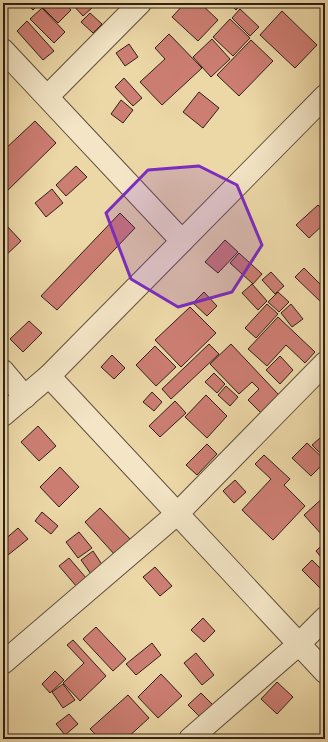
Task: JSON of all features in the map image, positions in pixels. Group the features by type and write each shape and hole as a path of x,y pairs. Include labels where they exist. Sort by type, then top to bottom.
{"street":[{"path":"48,96 140,3"},
{"path":"3,50 48,96 182,241"},
{"path":"3,415 49,376 182,241 322,104"},
{"path":"3,663 178,514 325,363"},
{"path":"3,371 25,397"},
{"path":"49,376 325,672"},
{"path":"190,739 299,644 325,618"}],"highlighted area":[{"path":"199,166 237,185 262,245 232,292 178,307 131,279 106,213 148,170"}],"building":[{"path":"26,3 40,3 33,10"},
{"path":"44,3 64,3 71,10 58,23 41,6"},
{"path":"71,3 89,3 93,7 83,16"},
{"path":"185,3 200,3 218,20 198,41 172,17"},
{"path":"229,3 242,3 236,10"},
{"path":"42,8 65,32 54,43 30,19"},
{"path":"240,9 259,27 250,36 232,18"},
{"path":"282,11 317,45 295,68 260,35"},
{"path":"90,13 102,24 93,33 81,22"},
{"path":"230,19 250,38 233,56 213,37"},
{"path":"27,21 54,51 43,60 17,31"},
{"path":"169,34 202,68 162,105 140,82 165,59 155,48"},
{"path":"212,39 230,59 211,77 193,57"},
{"path":"251,40 273,61 239,96 217,75"},
{"path":"129,44 138,57 125,66 116,53"},
{"path":"124,78 142,98 133,106 115,87"},
{"path":"199,92 219,108 203,128 183,112"},
{"path":"121,100 133,110 123,123 111,114"},
{"path":"35,121 56,143 3,195 3,151"},
{"path":"76,166 87,177 66,196 56,185"},
{"path":"52,189 63,203 46,217 35,203"},
{"path":"318,205 325,212 325,223 309,238 296,225"},
{"path":"120,213 135,228 57,310 41,296"},
{"path":"6,225 21,241 3,258 3,228"},
{"path":"225,240 238,252 218,273 205,262"},
{"path":"239,253 262,274 253,284 230,263"},
{"path":"304,268 325,289 325,299 322,303 295,277"},
{"path":"271,272 284,286 275,294 262,280"},
{"path":"325,272 325,281 320,276"},
{"path":"252,284 267,301 258,310 242,293"},
{"path":"204,292 217,306 207,316 193,303"},
{"path":"278,292 289,302 279,312 268,302"},
{"path":"325,302 325,312 320,307"},
{"path":"267,304 278,314 256,338 245,328"},
{"path":"291,304 303,319 292,327 281,313"},
{"path":"190,307 216,333 181,367 155,340"},
{"path":"278,317 315,352 305,363 286,345 267,366 248,349"},
{"path":"29,321 42,333 23,352 10,339"},
{"path":"209,344 219,354 171,399 162,389"},
{"path":"231,344 279,395 261,413 248,400 259,389 252,382 239,394 210,364"},
{"path":"155,346 176,367 156,386 136,365"},
{"path":"112,355 125,368 114,379 101,367"},
{"path":"280,356 293,370 280,384 266,370"},
{"path":"214,373 225,384 217,393 205,382"},
{"path":"226,386 238,397 230,406 218,395"},
{"path":"152,392 162,402 154,411 143,402"},
{"path":"206,395 227,416 207,438 185,417"},
{"path":"175,401 186,413 160,437 149,426"},
{"path":"38,426 56,446 39,461 21,442"},
{"path":"320,438 325,443 325,458 312,445"},
{"path":"307,443 325,460 325,462 311,476 292,458"},
{"path":"207,444 217,454 197,475 186,465"},
{"path":"264,455 290,479 284,485 305,506 273,540 242,510 271,479 255,464"},
{"path":"60,467 79,487 59,507 40,487"},
{"path":"235,480 246,492 234,503 223,491"},
{"path":"325,496 325,535 323,536 304,515"},
{"path":"100,508 131,540 115,555 85,522"},
{"path":"42,512 58,526 51,534 35,521"},
{"path":"18,528 28,539 3,559 3,541"},
{"path":"79,532 92,548 78,558 66,542"},
{"path":"325,542 325,562 316,551"},
{"path":"93,551 103,566 91,574 81,560"},
{"path":"69,558 87,579 77,587 59,566"},
{"path":"312,560 325,573 325,593 302,570"},
{"path":"155,567 172,586 160,596 143,577"},
{"path":"203,618 215,631 204,642 191,630"},
{"path":"96,627 126,659 113,671 83,639"},
{"path":"73,640 106,676 80,701 63,683 84,663 67,645"},
{"path":"152,643 161,655 136,675 126,664"},
{"path":"196,653 214,675 202,685 184,663"},
{"path":"55,671 64,680 50,693 42,684"},
{"path":"161,674 182,696 158,718 138,697"},
{"path":"277,682 293,697 277,714 261,699"},
{"path":"63,684 75,700 63,708 52,692"},
{"path":"201,693 213,705 200,717 188,705"},
{"path":"128,695 149,718 126,739 100,739 90,729"},
{"path":"69,714 78,724 65,735 56,724"},
{"path":"269,734 273,739 263,739"}]}
